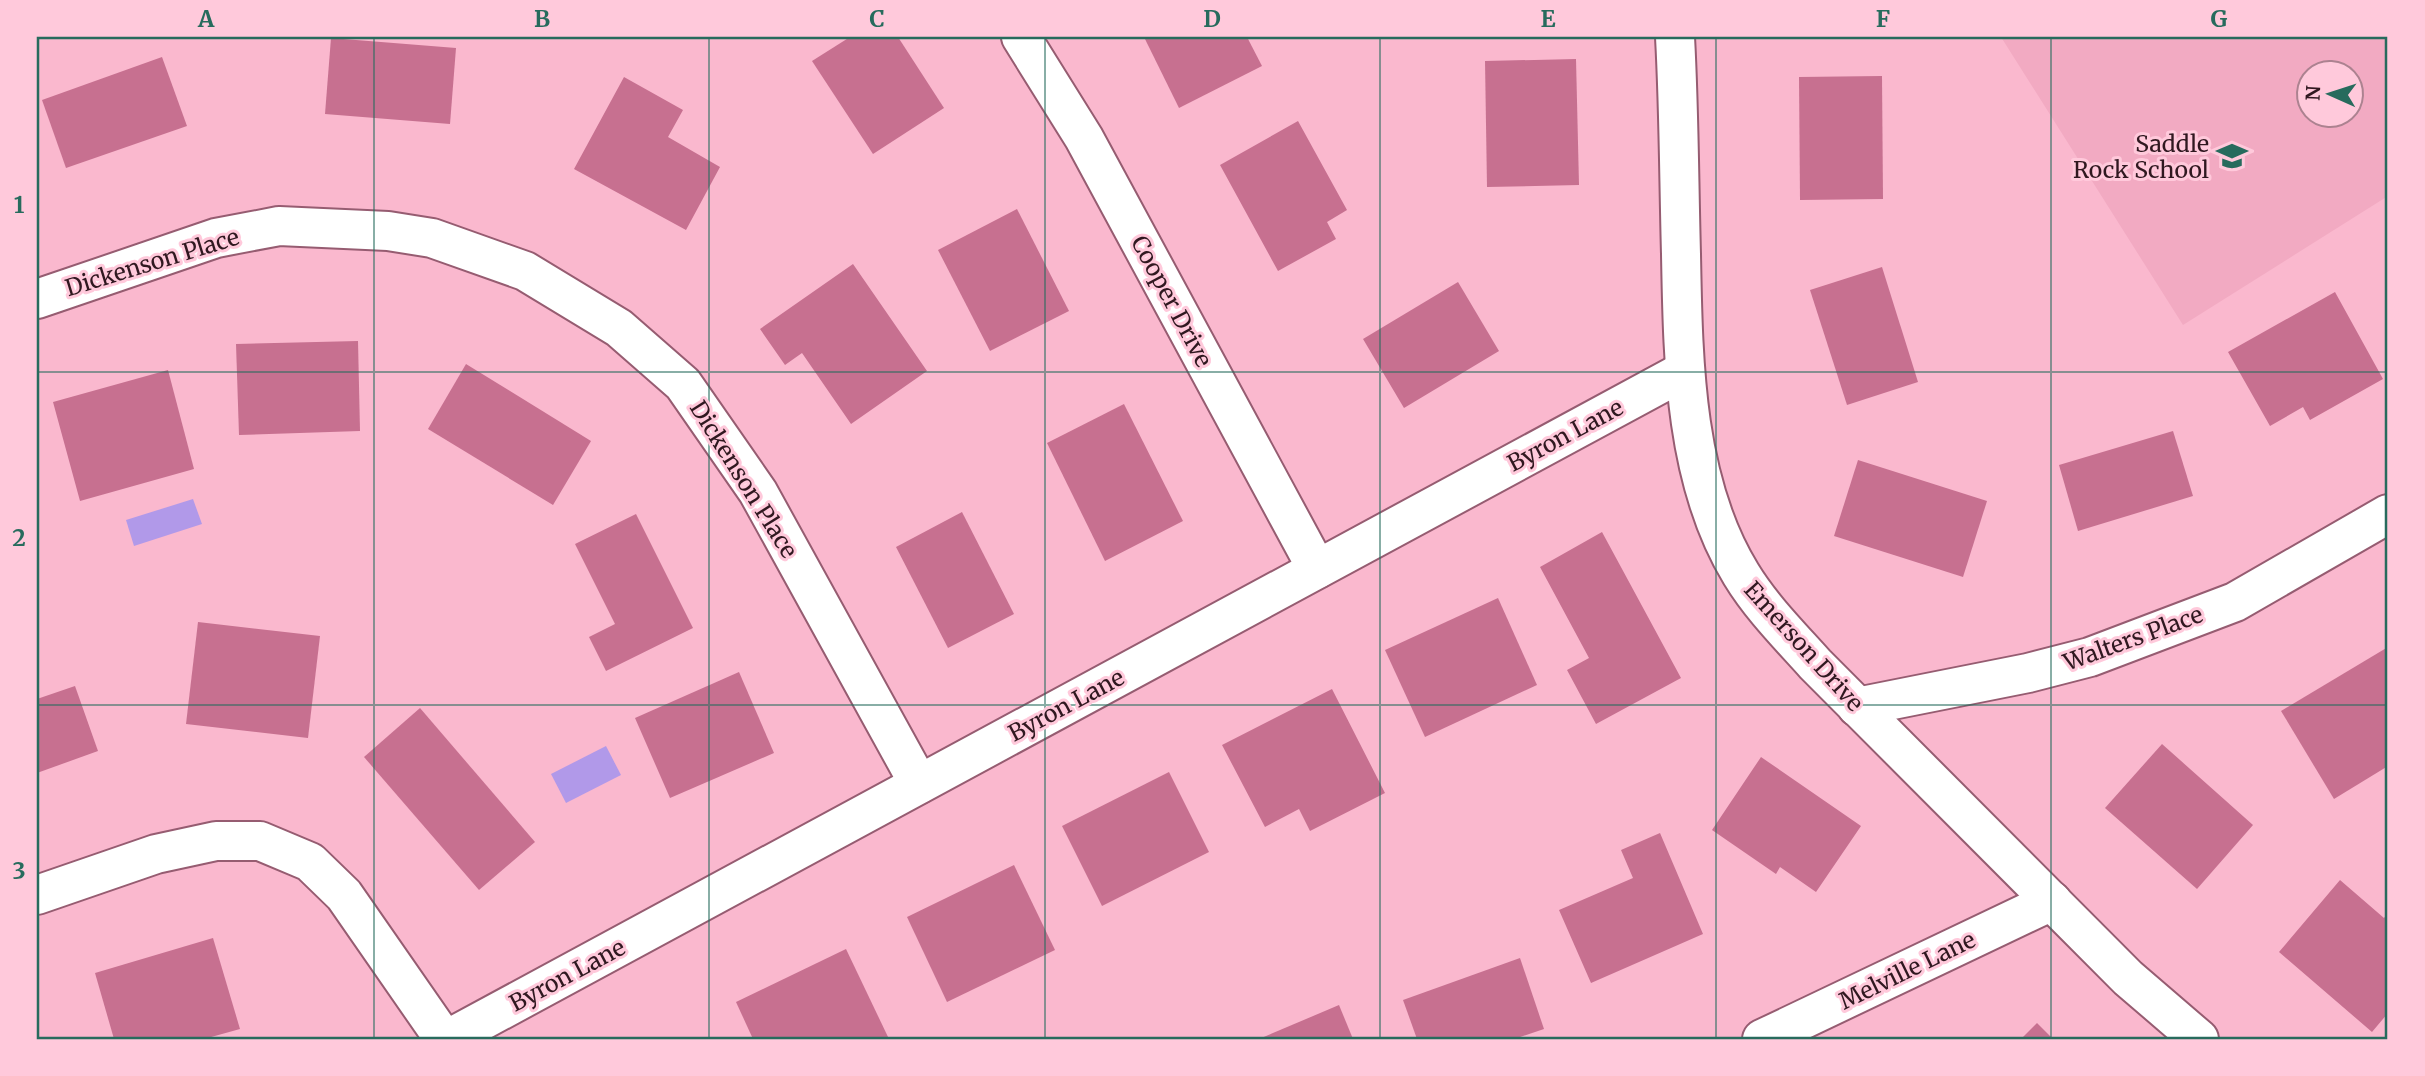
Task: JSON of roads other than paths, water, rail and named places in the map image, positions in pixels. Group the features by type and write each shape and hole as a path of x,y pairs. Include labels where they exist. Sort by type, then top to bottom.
{"street":[{"name":"Cooper Drive","path":"1021,37 1084,138 1317,569"},
{"name":"Emerson Drive","path":"1675,37 1684,371 1700,471 1720,531 1740,574 1772,616 1857,707 2127,978 2199,1039"},
{"name":"Dickenson Place","path":"37,299 216,238 279,226 388,231 432,238 525,271 619,328 683,384 758,492 919,785"},
{"name":"Byron Lane","path":"446,1039 1684,371"},
{"name":"Walters Place","path":"1857,707 2028,673 2090,657 2235,601 2388,514"},
{"path":"37,895 156,854 216,841 260,841 310,862 344,895 446,1039"},
{"name":"Melville Lane","path":"1762,1039 2052,901"}],"place":[{"name":"Saddle Rock School","path":"2232,156"}]}
